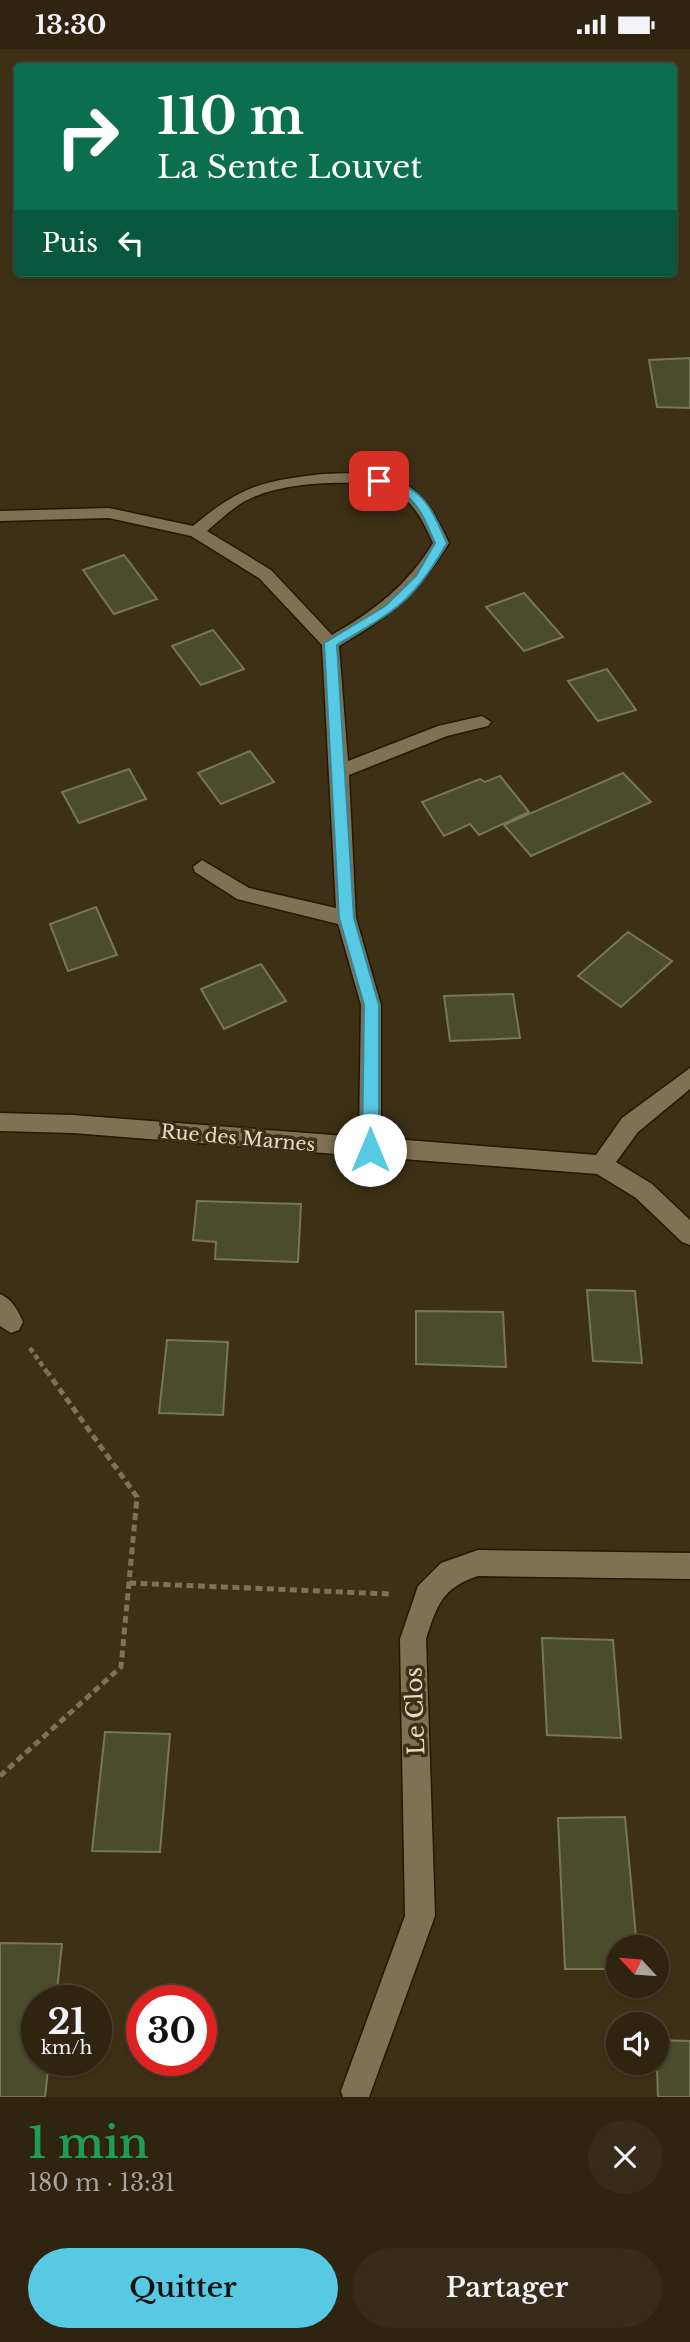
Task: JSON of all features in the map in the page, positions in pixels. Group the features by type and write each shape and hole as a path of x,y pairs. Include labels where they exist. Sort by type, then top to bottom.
{"street":[{"path":"196,532 244,495 303,480 357,477 400,485 424,505 441,543 421,578 390,609 330,643"},
{"path":"0,516 109,513 196,532 265,574 330,643 340,771 346,918 372,1005 370,1150"},
{"path":"340,771 444,730 482,722"},
{"path":"202,867 244,894 346,918"},
{"path":"690,1077 630,1125 601,1165 644,1191 690,1235"},
{"name":"Rue des Marnes","path":"0,1122 73,1124 370,1150 601,1165"},
{"name":"Le Clos","path":"356,2091 421,1916 413,1639 427,1595 450,1572 478,1563 690,1566"}],"path":[{"path":"0,1776 121,1667 137,1497 5,1313"},
{"path":"129,1583 427,1595"}],"building":[{"path":"690,358 690,408 657,407 649,360"},
{"path":"124,555 157,599 114,614 83,570"},
{"path":"524,593 563,637 524,651 486,607"},
{"path":"213,630 244,669 201,685 172,646"},
{"path":"607,669 636,710 598,721 568,681"},
{"path":"250,751 274,782 221,804 198,773"},
{"path":"129,769 146,799 79,823 62,792"},
{"path":"623,773 651,802 531,856 504,825"},
{"path":"500,776 529,812 479,835 470,824 444,836 422,802 480,779 485,782"},
{"path":"96,907 117,955 68,971 50,924"},
{"path":"628,932 672,961 621,1007 578,976"},
{"path":"261,964 286,1001 224,1029 201,989"},
{"path":"513,994 520,1038 450,1041 444,996"},
{"path":"197,1201 301,1204 298,1262 215,1259 216,1242 193,1240"},
{"path":"587,1290 635,1291 642,1363 593,1361"},
{"path":"416,1311 503,1312 506,1367 416,1364"},
{"path":"167,1340 228,1342 223,1415 159,1413"},
{"path":"542,1638 613,1640 621,1738 547,1735"},
{"path":"105,1732 170,1734 160,1852 92,1851"},
{"path":"625,1817 636,1935 606,1935 606,1969 565,1969 558,1818"},
{"path":"0,1943 62,1944 58,1985 21,1985 21,2076 47,2076 45,2097 0,2097"},
{"path":"669,2040 690,2041 690,2097 658,2097 657,2075 669,2075"}],"route":[{"path":"370,1150 372,1005 346,918 340,771 330,643 390,609 421,578 441,543 424,505 400,485 379,481"}]}
